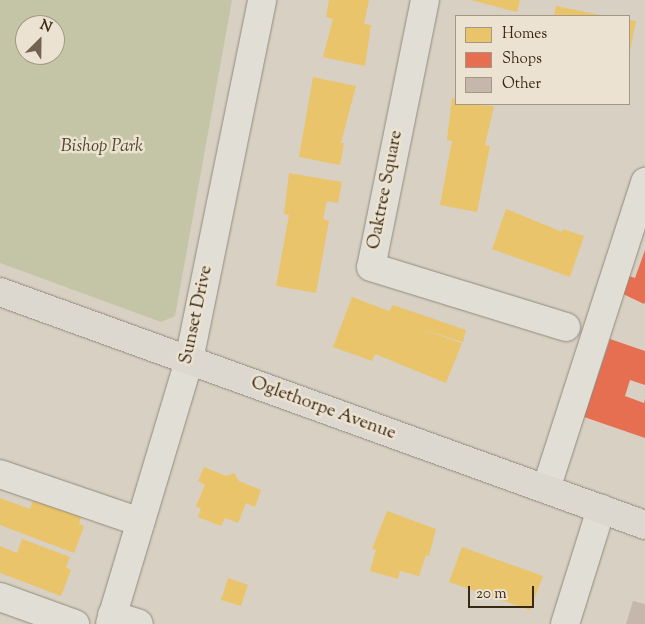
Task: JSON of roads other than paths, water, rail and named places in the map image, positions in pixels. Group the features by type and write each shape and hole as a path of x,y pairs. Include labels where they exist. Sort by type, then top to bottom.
{"main road":[{"name":"Oglethorpe Avenue","path":"0,292 645,525"}],"street":[{"name":"Sunset Drive","path":"111,620 189,360 262,0"},
{"name":"Oaktree Square","path":"425,0 371,267 566,327"},
{"path":"546,489 645,182"},
{"path":"0,474 140,522"},
{"path":"565,624 601,509"},
{"path":"0,597 75,624"},
{"path":"111,620 139,624"}],"park label":[{"name":"Bishop Park","path":"102,147"}]}
